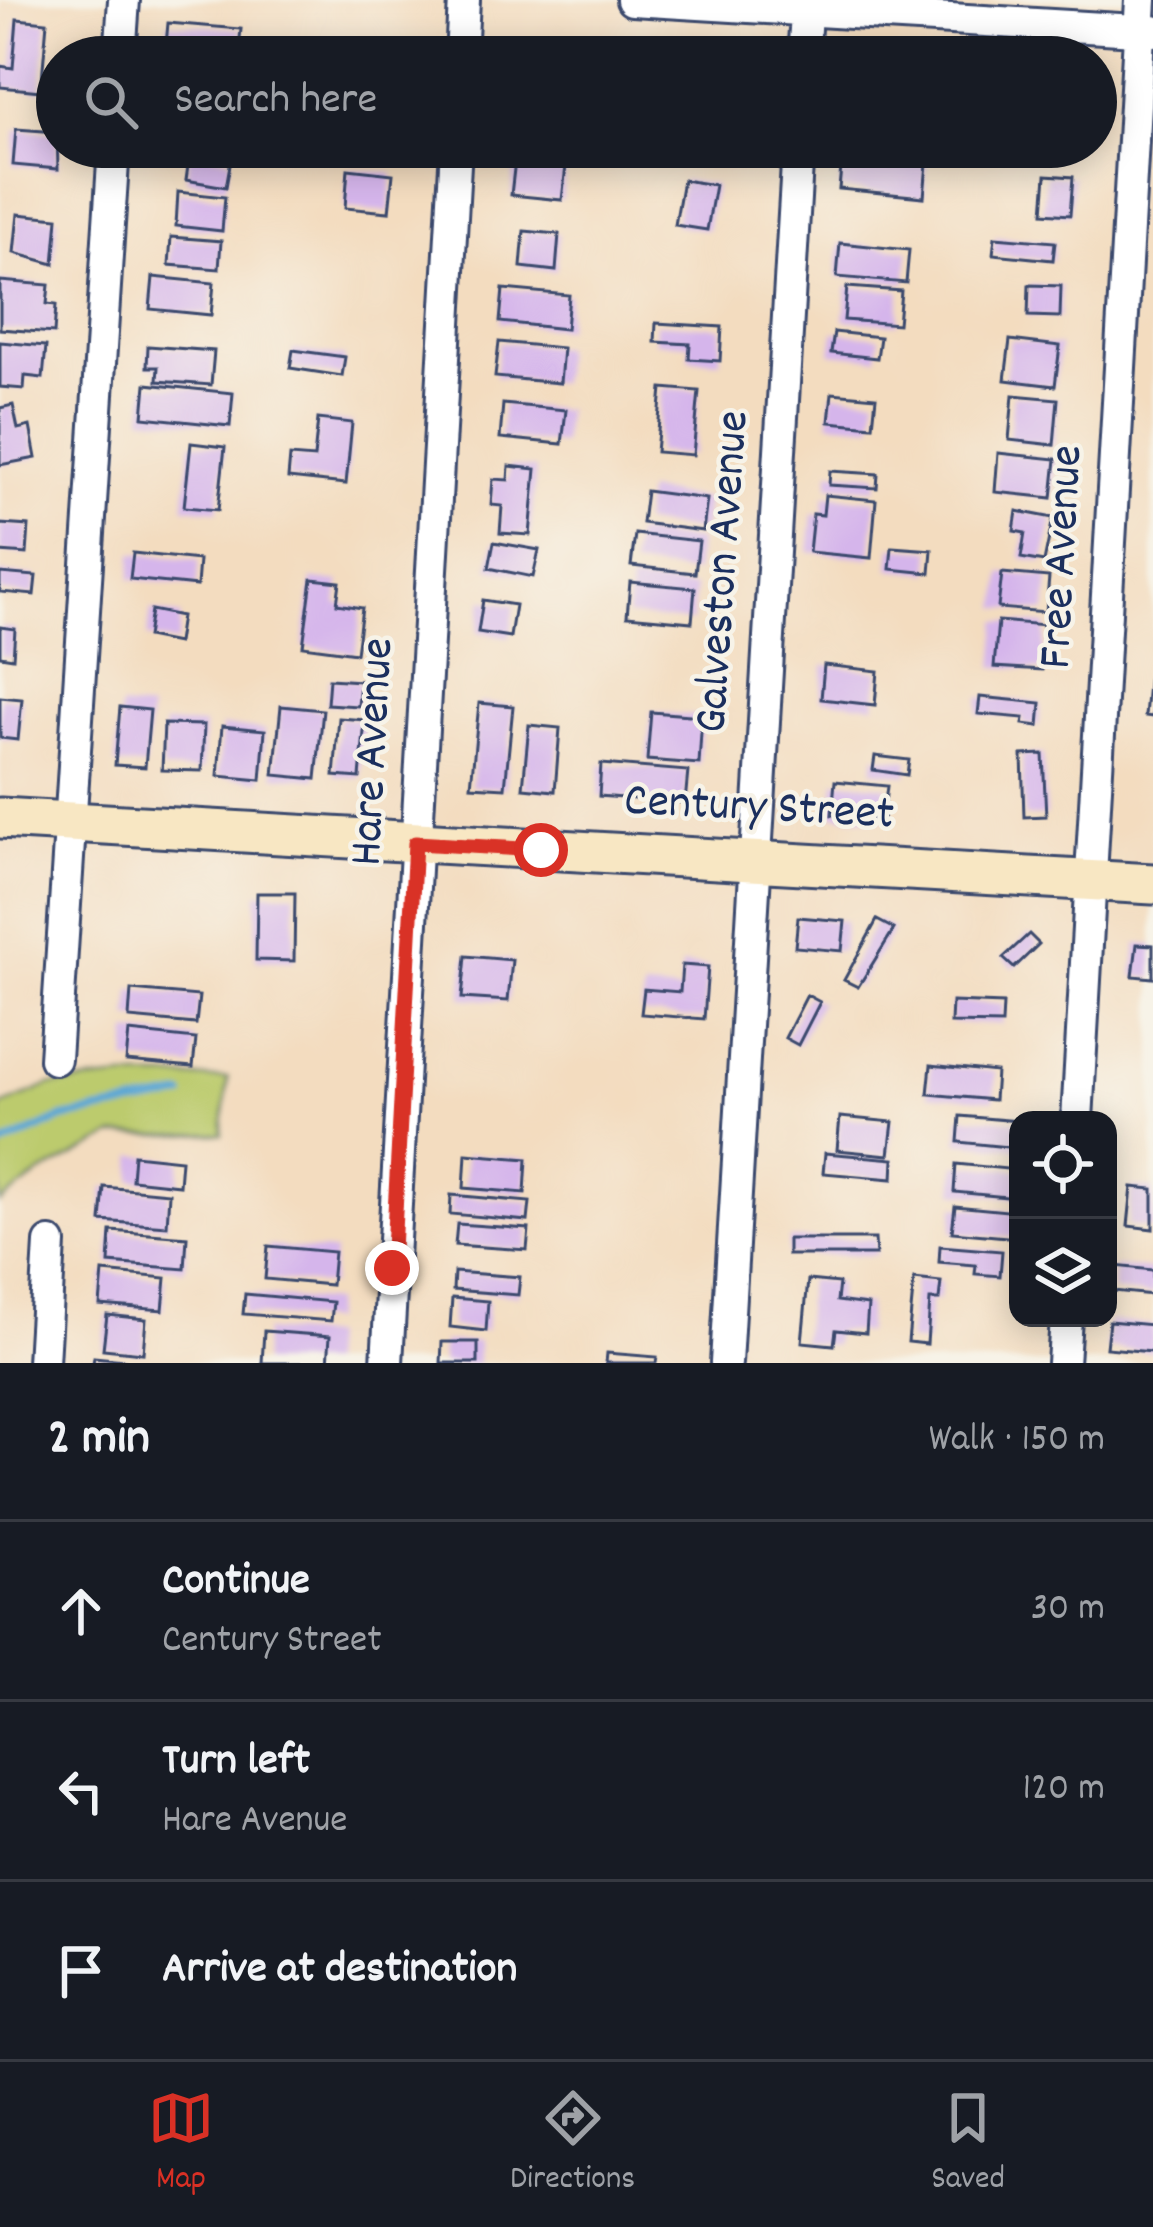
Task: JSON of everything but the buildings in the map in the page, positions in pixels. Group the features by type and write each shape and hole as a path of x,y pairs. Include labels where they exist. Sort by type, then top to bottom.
{"street":[{"path":"121,36 124,0"},
{"path":"462,36 464,0"},
{"path":"632,0 1145,20"},
{"path":"805,36 807,5"},
{"name":"Free Avenue","path":"1077,1111 1145,20"},
{"path":"55,1060 113,168"},
{"name":"Hare Avenue","path":"387,1363 455,168"},
{"name":"Galveston Avenue","path":"726,1363 752,860 797,168"},
{"name":"Century Street","path":"0,818 1153,884"},
{"path":"43,1363 50,1243"},
{"path":"1063,1363 1065,1327"}],"green space":[{"path":"126,1078 228,1078 222,1134 113,1136 40,1174 0,1203 0,1107 50,1085"}],"waterway":[{"path":"0,1146 63,1118 183,1096"}],"route":[{"path":"392,1268 415,843 541,850"}]}
